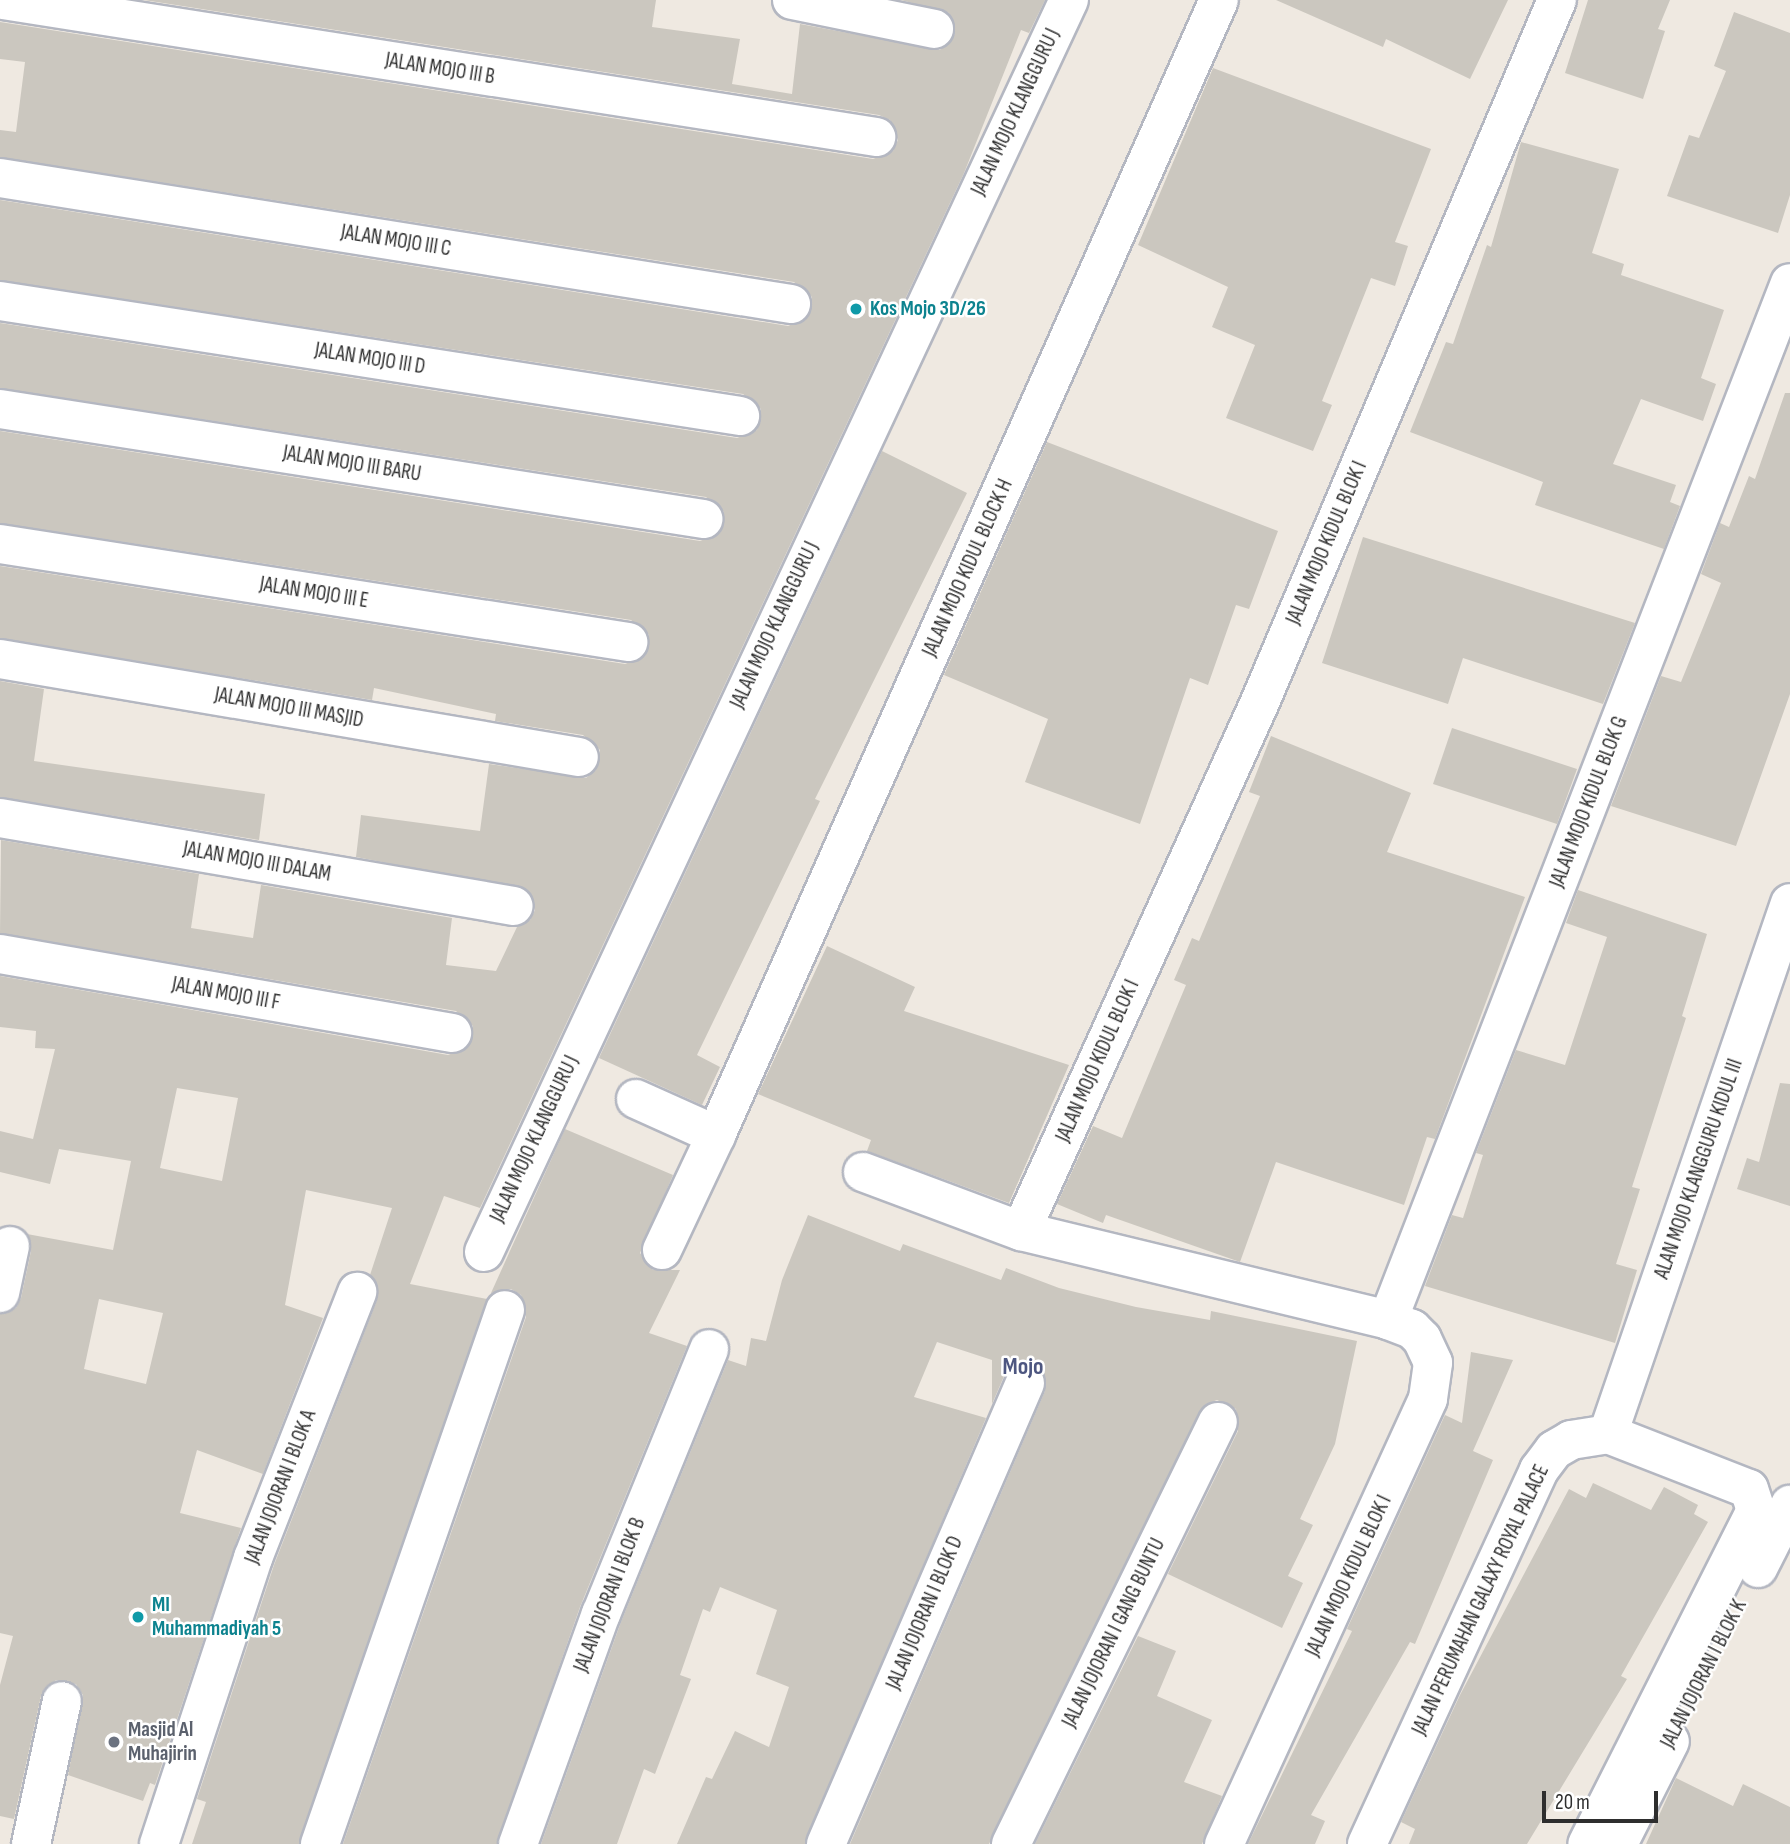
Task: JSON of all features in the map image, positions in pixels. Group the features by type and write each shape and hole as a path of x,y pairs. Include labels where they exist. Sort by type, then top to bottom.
{"street":[{"name":"JALAN MOJO III B","path":"4,0 876,137"},
{"path":"792,0 934,29"},
{"name":"JALAN MOJO KLANGGURU J","path":"484,1252 1069,0"},
{"name":"JALAN MOJO KIDUL BLOCK H","path":"662,1250 716,1135 1219,0"},
{"name":"JALAN MOJO KIDUL BLOK I","path":"1224,1844 1427,1399 1433,1363 1417,1333 1388,1320 1021,1231 1260,702 1557,0"},
{"name":"JALAN MOJO III C","path":"0,178 791,304"},
{"name":"JALAN MOJO KIDUL BLOK G","path":"1388,1320 1790,283"},
{"name":"JALAN MOJO III D","path":"0,301 740,416"},
{"name":"JALAN MOJO III BARU","path":"0,409 703,519"},
{"name":"JALAN MOJO III E","path":"0,544 628,642"},
{"name":"JALAN MOJO III MASJID","path":"0,659 579,757"},
{"name":"JALAN MOJO III DALAM","path":"0,818 514,906"},
{"name":"ALAN MOJO KLANGGURU KIDUL III","path":"1608,1434 1790,903"},
{"name":"JALAN MOJO III F","path":"0,954 452,1033"},
{"path":"636,1099 716,1135"},
{"path":"863,1172 1021,1231"},
{"path":"0,1293 10,1246"},
{"name":"JALAN JOJORAN I BLOK A","path":"159,1844 253,1558 357,1292"},
{"path":"320,1844 505,1310"},
{"name":"JALAN JOJORAN I BLOK B","path":"518,1844 601,1614 709,1349"},
{"name":"JALAN JOJORAN I BLOK D","path":"826,1844 1025,1383"},
{"name":"JALAN JOJORAN I GANG BUNTU","path":"1011,1844 1218,1422"},
{"path":"1587,1844 1756,1510 1749,1489 1608,1434"},
{"name":"JALAN PERUMAHAN GALAXY ROYAL PALACE","path":"1367,1844 1539,1470 1554,1450 1571,1440 1608,1434"},
{"name":"JALAN JOJORAN I BLOK K","path":"1618,1844 1790,1505"},
{"path":"31,1844 62,1701"},
{"path":"0,1841 12,1844"}],"building":[{"path":"144,0 656,0 652,27 740,39 732,84 792,94 800,24 940,50 955,34 949,13 901,0 1045,0 1029,33 1021,30 964,173 480,1208 444,1196 410,1284 487,1299 299,1844 192,1844 206,1802 197,1799 274,1565 377,1300 378,1288 370,1275 392,1208 306,1190 285,1305 323,1318 263,1474 197,1450 180,1513 241,1528 155,1785 150,1783 143,1801 68,1775 83,1695 76,1684 56,1680 41,1696 14,1819 0,1816 0,1685 13,1636 0,1633 0,1314 16,1308 21,1298 31,1251 27,1234 113,1250 131,1161 59,1149 50,1184 0,1172 0,1131 33,1139 55,1049 35,1048 36,1031 0,1027 0,976 448,1055 468,1047 473,1026 456,1011 0,933 1,840 199,874 191,928 253,938 261,885 452,918 446,965 496,971 517,927 530,920 535,910 528,890 356,857 361,815 480,831 489,764 586,778 596,770 600,750 583,735 495,721 496,714 374,688 372,700 0,638 0,566 625,664 645,656 649,635 631,620 0,523 0,431 700,541 720,533 724,512 706,497 0,388 0,323 737,438 757,430 761,409 743,394 0,280 0,200 788,326 807,318 812,297 794,282 0,157 0,130 16,132 25,62 0,59 0,22 873,159 893,151 898,140 890,120 879,115","holes":["177,1088 238,1098 222,1181 160,1168","99,1299 163,1313 146,1384 84,1369"]},
{"path":"1276,0 1508,0 1470,79 1386,39 1383,47"},
{"path":"1588,0 1670,0 1658,29 1665,31 1643,99 1565,73"},
{"path":"1734,12 1790,33 1790,195 1778,233 1667,196 1689,135 1699,138 1726,71 1714,66"},
{"path":"1213,68 1431,149 1395,242 1408,246 1395,286 1371,278 1322,401 1332,405 1313,451 1226,418 1255,345 1212,327 1228,287 1138,245"},
{"path":"1521,142 1619,169 1592,253 1624,264 1621,275 1724,310 1701,378 1716,384 1703,421 1641,399 1613,464 1676,485 1670,502 1680,506 1664,549 1535,505 1543,482 1410,432 1446,342 1453,344 1487,245 1491,247"},
{"path":"1785,393 1790,393 1790,694 1736,846 1611,806 1661,676 1681,682 1721,583 1701,574 1720,523 1729,527 1749,476 1755,479"},
{"path":"1047,442 1278,531 1249,609 1236,605 1208,685 1190,678 1140,824 1025,782 1048,719 944,675"},
{"path":"882,451 967,493 815,799 820,801 697,1055 720,1067 702,1105 599,1058"},
{"path":"1363,537 1635,623 1603,704 1463,658 1448,704 1322,663"},
{"path":"0,681 44,689 34,761 265,794 259,840 0,797"},
{"path":"1452,728 1577,769 1557,824 1433,784"},
{"path":"1271,736 1411,793 1387,852 1525,897 1435,1139 1427,1137 1404,1205 1276,1162 1240,1262 1106,1215 1103,1223 1057,1204 1093,1126 1122,1138 1186,985 1174,980 1192,938 1199,941 1260,796 1249,792"},
{"path":"1578,890 1707,934 1682,1016 1686,1018 1632,1187 1640,1189 1616,1264 1637,1270 1615,1343 1425,1286 1452,1215 1463,1218 1483,1155 1476,1153 1516,1050 1565,1065 1607,937 1566,923"},
{"path":"827,946 915,987 904,1011 1069,1065 1009,1203 867,1151 871,1140 758,1094"},
{"path":"1780,1083 1790,1084 1790,1206 1737,1189 1747,1158 1759,1162"},
{"path":"565,1129 673,1175 640,1253 653,1270 680,1270 649,1333 687,1346 580,1607 497,1844 343,1844 526,1317 521,1295 511,1289 491,1293"},
{"path":"808,1215 900,1251 903,1244 1001,1280 1006,1268 1059,1288 1136,1307 1210,1320 1211,1311 1357,1341 1335,1444 1300,1519 1313,1525 1288,1576 1303,1583 1282,1628 1168,1574 1238,1431 1236,1409 1217,1400 1206,1404 989,1844 850,1844 1045,1391 1042,1369 1022,1361 1005,1374 992,1404 992,1360 937,1342 914,1397 986,1418 805,1844 677,1844 706,1777 712,1779 735,1731 769,1747 789,1687 756,1674 777,1610 720,1587 710,1612 703,1609 680,1675 691,1679 655,1774 644,1769 617,1844 541,1844 621,1622 728,1360 746,1366 751,1338 766,1341 782,1280"},
{"path":"1471,1352 1513,1360 1473,1451 1493,1460 1415,1644 1410,1642 1311,1815 1325,1821 1315,1844 1248,1844 1352,1631 1347,1629 1445,1415 1462,1423"},
{"path":"1593,1483 1651,1510 1664,1487 1698,1505 1694,1514 1708,1522 1621,1676 1627,1679 1527,1844 1409,1844 1415,1829 1401,1822 1460,1695 1569,1489 1586,1498"},
{"path":"1138,1636 1176,1651 1157,1696 1212,1720 1184,1782 1222,1796 1202,1844 1035,1844"},
{"path":"1676,1778 1733,1806 1743,1784 1790,1807 1790,1844 1646,1844"}],"place":[{"name":"Kos Mojo 3D/26","path":"856,309"},
{"name":"MI Muhammadiyah 5","path":"138,1617"},
{"name":"Masjid Al Muhajirin","path":"114,1742"}],"district":[{"name":"Mojo","path":"1023,1367"}]}
